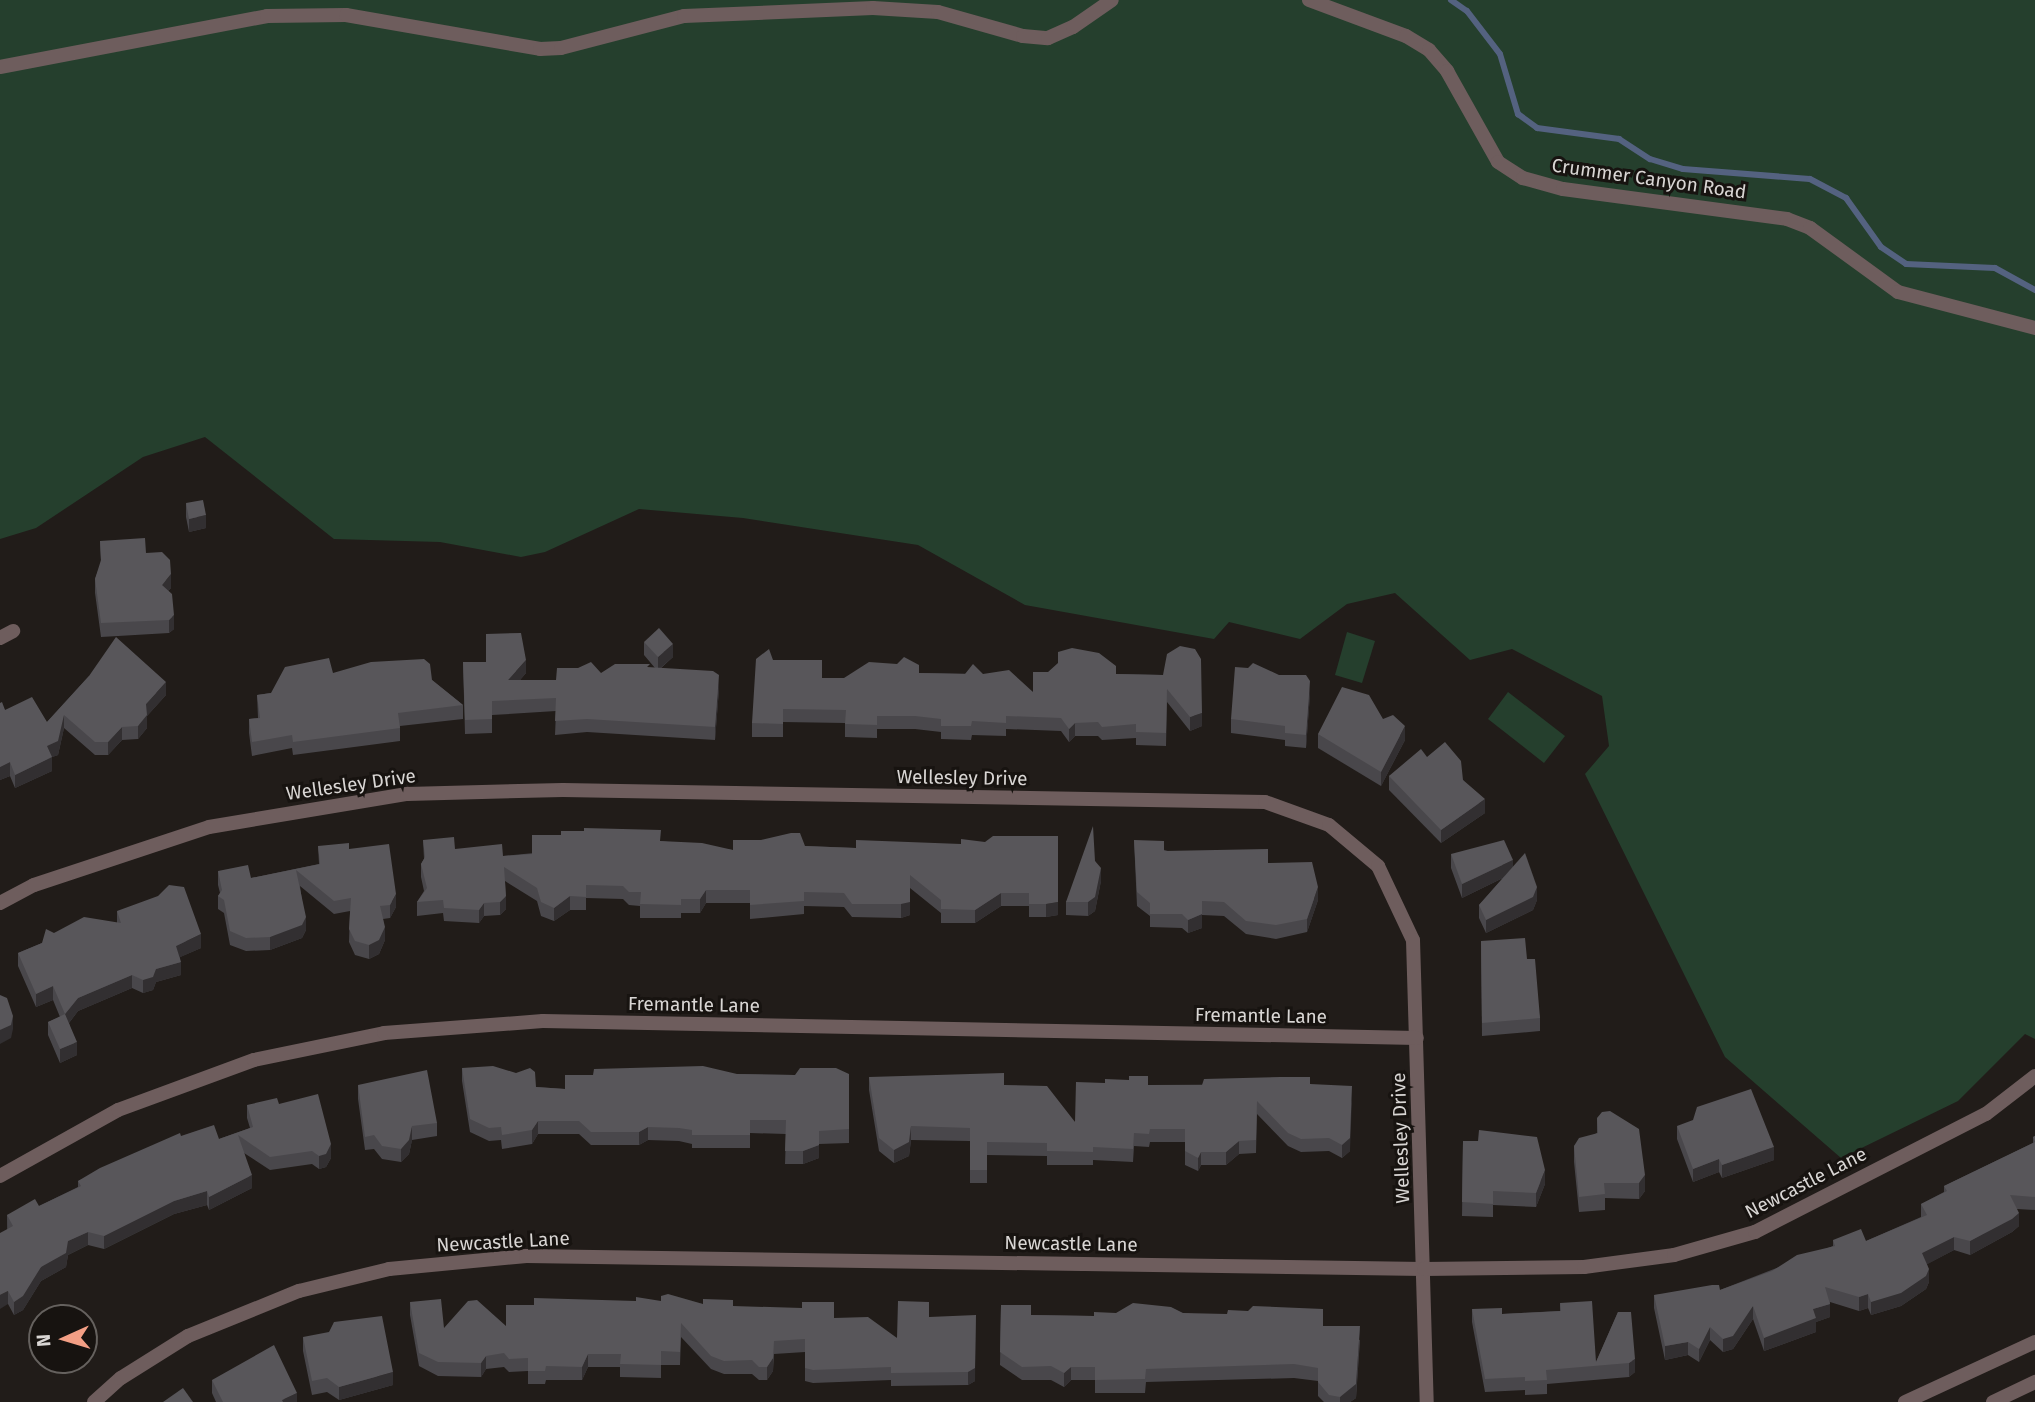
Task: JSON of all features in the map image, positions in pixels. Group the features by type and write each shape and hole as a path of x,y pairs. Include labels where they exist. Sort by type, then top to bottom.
{"street":[{"path":"0,67 279,16 346,15 540,49 561,48 684,16 873,8 938,12 1023,36 1048,38 1073,27 1112,0"},
{"name":"Crummer Canyon Road","path":"1309,0 1406,36 1429,50 1447,71 1498,162 1523,178 1563,189 1787,219 1810,228 1898,292 2035,328"},
{"name":"Wellesley Drive","path":"0,903 34,885 209,827 407,794 563,790 1265,802 1329,825 1378,866 1413,940 1427,1402"},
{"name":"Fremantle Lane","path":"0,1176 118,1110 254,1060 384,1033 543,1021 1417,1038"},
{"name":"Newcastle Lane","path":"94,1402 121,1378 212,1326 299,1292 416,1267 526,1256 1424,1269 1584,1267 1674,1255 1755,1232 1986,1114 2035,1076"},
{"path":"1905,1402 2035,1342"},
{"path":"1993,1402 2035,1382"}],"green space":[{"path":"0,0 2035,0 2035,1039 2025,1034 1958,1101 1841,1158 1725,1057 1585,774 1609,746 1602,696 1512,649 1470,660 1395,593 1347,604 1300,639 1229,622 1214,639 1025,605 918,545 743,518 639,509 545,552 521,557 440,542 334,539 205,437 143,457 36,528 0,539"},
{"path":"1347,632 1375,641 1362,683 1335,675"},
{"path":"1508,692 1565,736 1544,763 1488,719"}],"building":[{"path":"203,500 206,515 189,519 186,503"},
{"path":"145,538 146,553 162,552 170,560 171,574 162,585 172,594 174,615 169,620 101,623 95,579 101,560 100,541"},
{"path":"659,628 673,644 658,657 644,642"},
{"path":"521,633 526,660 508,680 556,680 557,668 578,668 591,662 601,673 615,664 650,664 647,667 713,671 719,675 715,727 587,719 555,721 556,698 492,701 492,719 465,720 463,662 486,662 486,634"},
{"path":"116,637 166,682 146,704 147,715 138,726 122,727 108,742 95,742 64,715 58,741 47,746 52,757 15,775 10,762 0,767 0,703 2,702 5,710 32,697 47,722 89,676"},
{"path":"1180,646 1195,649 1201,659 1202,713 1190,717 1167,689 1166,733 1136,732 1136,724 1102,727 1098,722 1075,723 1069,729 1061,718 1006,716 1006,723 972,721 971,726 941,726 941,719 915,716 877,716 877,725 845,724 846,710 783,709 783,724 752,723 756,659 769,649 773,660 822,660 822,678 844,678 869,662 897,664 904,657 919,665 919,673 965,674 973,664 983,674 1009,670 1033,692 1033,672 1048,672 1058,663 1058,652 1072,648 1099,653 1116,666 1116,674 1163,675 1167,654"},
{"path":"329,658 333,673 371,662 424,659 430,664 432,680 463,705 398,713 400,728 293,742 292,735 252,742 249,719 260,718 257,695 271,693 285,667"},
{"path":"1253,663 1279,675 1306,675 1310,681 1306,735 1285,733 1285,726 1231,719 1235,667 1248,668"},
{"path":"1342,687 1369,695 1383,719 1393,715 1405,726 1381,772 1318,734"},
{"path":"1445,742 1461,761 1463,780 1485,799 1441,830 1389,776 1421,749 1427,757"},
{"path":"1093,826 1095,861 1101,868 1095,897 1088,902 1066,902"},
{"path":"584,828 661,830 660,841 702,843 733,850 733,840 761,840 791,833 800,833 805,846 856,848 856,840 961,844 961,839 985,842 993,836 1058,836 1058,902 1029,904 1029,893 1001,893 975,910 941,909 941,900 910,875 910,902 901,904 852,904 844,893 804,892 804,901 750,905 750,890 706,890 700,899 681,899 681,905 640,904 641,892 629,892 623,886 586,885 586,897 570,896 554,908 541,902 537,888 504,867 506,896 500,902 484,903 479,910 444,908 443,900 417,902 427,888 421,864 425,857 423,840 454,837 455,849 502,844 503,856 532,854 532,835 561,835 561,831 584,831"},
{"path":"1134,840 1164,841 1164,851 1268,849 1268,863 1312,862 1318,887 1307,919 1276,925 1246,921 1224,902 1202,901 1202,914 1188,920 1182,914 1150,914 1150,903 1137,892"},
{"path":"1504,840 1513,860 1462,884 1451,854"},
{"path":"349,843 349,849 389,844 396,894 390,905 380,906 385,927 379,940 369,945 355,941 349,929 351,898 334,901 296,870 306,917 302,925 270,937 246,938 230,931 224,900 218,896 222,890 218,871 248,865 251,878 320,864 318,846"},
{"path":"1525,853 1537,887 1533,897 1486,920 1479,905"},
{"path":"169,885 184,887 201,934 176,946 181,962 156,969 153,977 143,980 132,975 78,998 65,1014 53,986 36,994 18,953 42,943 46,929 54,933 84,917 121,923 117,911 158,896"},
{"path":"1525,938 1527,959 1535,959 1540,1018 1482,1023 1481,941"},
{"path":"0,995 7,998 13,1016 11,1025 0,1030"},
{"path":"65,1014 77,1042 60,1049 48,1022"},
{"path":"493,1066 516,1073 530,1068 535,1072 536,1087 565,1089 565,1075 593,1075 594,1069 703,1066 737,1074 795,1075 800,1068 836,1068 849,1074 849,1129 819,1131 819,1145 803,1151 785,1151 786,1120 750,1120 750,1135 692,1135 692,1130 648,1127 639,1132 591,1132 579,1121 538,1121 532,1130 502,1135 501,1127 489,1128 470,1119 462,1068"},
{"path":"427,1070 437,1123 412,1126 409,1140 401,1149 382,1146 374,1135 365,1137 358,1085"},
{"path":"1004,1073 1004,1085 1047,1086 1075,1122 1076,1082 1105,1083 1105,1079 1129,1080 1129,1076 1148,1076 1148,1085 1202,1085 1204,1079 1310,1077 1310,1084 1352,1086 1350,1138 1342,1145 1329,1138 1301,1139 1288,1133 1257,1101 1256,1140 1239,1141 1226,1152 1201,1152 1198,1158 1185,1151 1185,1129 1150,1129 1149,1134 1134,1133 1133,1149 1093,1147 1093,1152 1047,1151 1047,1143 987,1142 987,1170 970,1170 970,1128 911,1126 909,1142 894,1150 879,1138 869,1077"},
{"path":"1751,1089 1774,1147 1722,1165 1719,1159 1693,1169 1677,1126 1693,1120 1697,1107"},
{"path":"318,1094 331,1144 326,1154 319,1156 312,1151 270,1157 238,1135 252,1175 209,1197 207,1191 174,1201 104,1236 88,1232 68,1241 66,1253 41,1267 23,1296 14,1302 8,1291 0,1295 0,1233 13,1226 7,1215 35,1199 39,1206 81,1186 78,1181 100,1168 180,1133 181,1136 214,1125 219,1139 253,1127 247,1105 277,1098 279,1104"},
{"path":"1610,1111 1639,1129 1645,1175 1639,1183 1604,1183 1605,1194 1579,1197 1574,1146 1579,1138 1598,1133 1597,1118 1602,1112"},
{"path":"1479,1130 1537,1137 1545,1170 1536,1193 1493,1191 1493,1204 1462,1202 1463,1141 1478,1141"},
{"path":"2035,1142 2035,1197 2010,1195 2019,1213 2012,1219 1970,1241 1954,1237 1922,1253 1929,1269 1926,1276 1901,1293 1871,1302 1868,1294 1859,1297 1825,1287 1830,1304 1813,1309 1816,1318 1764,1338 1753,1306 1733,1336 1723,1339 1710,1327 1699,1349 1688,1342 1665,1346 1654,1295 1712,1285 1719,1285 1720,1290 1772,1271 1797,1255 1835,1246 1833,1240 1861,1229 1866,1241 1927,1215 1921,1204 1947,1191 1944,1186"},
{"path":"668,1294 703,1304 703,1299 733,1300 733,1306 802,1308 802,1302 834,1302 834,1318 868,1317 897,1338 898,1301 929,1302 929,1317 976,1315 975,1368 968,1372 891,1373 891,1367 813,1370 805,1368 805,1339 774,1341 773,1358 767,1367 759,1367 752,1360 724,1361 711,1356 681,1323 680,1352 661,1351 661,1365 620,1364 621,1354 588,1354 582,1367 546,1366 545,1371 528,1371 528,1358 509,1359 504,1353 486,1356 481,1363 438,1362 419,1353 410,1302 441,1299 444,1328 468,1301 477,1300 506,1326 506,1305 534,1305 534,1298 636,1301 636,1297 661,1301 661,1296"},
{"path":"1592,1301 1596,1362 1618,1312 1631,1312 1635,1359 1629,1363 1546,1370 1547,1380 1525,1381 1525,1377 1485,1379 1472,1309 1502,1308 1502,1314 1561,1311 1560,1303"},
{"path":"1133,1303 1171,1307 1183,1313 1227,1314 1228,1310 1248,1311 1253,1306 1323,1309 1323,1326 1360,1326 1356,1384 1340,1397 1329,1395 1318,1382 1318,1368 1294,1364 1146,1369 1145,1379 1095,1380 1095,1367 1071,1367 1064,1373 1051,1366 1022,1367 1000,1352 1001,1305 1031,1305 1031,1315 1094,1316 1094,1312 1116,1313"},
{"path":"382,1316 393,1372 339,1387 327,1378 312,1381 303,1337 329,1332 334,1322"},
{"path":"274,1345 297,1393 282,1400 283,1402 223,1402 212,1380"},
{"path":"183,1388 193,1402 163,1402"}],"waterway":[{"path":"1451,0 1467,11 1500,54 1518,114 1537,128 1619,139 1650,159 1683,169 1810,179 1846,198 1881,247 1906,264 1995,268 2035,290"}]}
